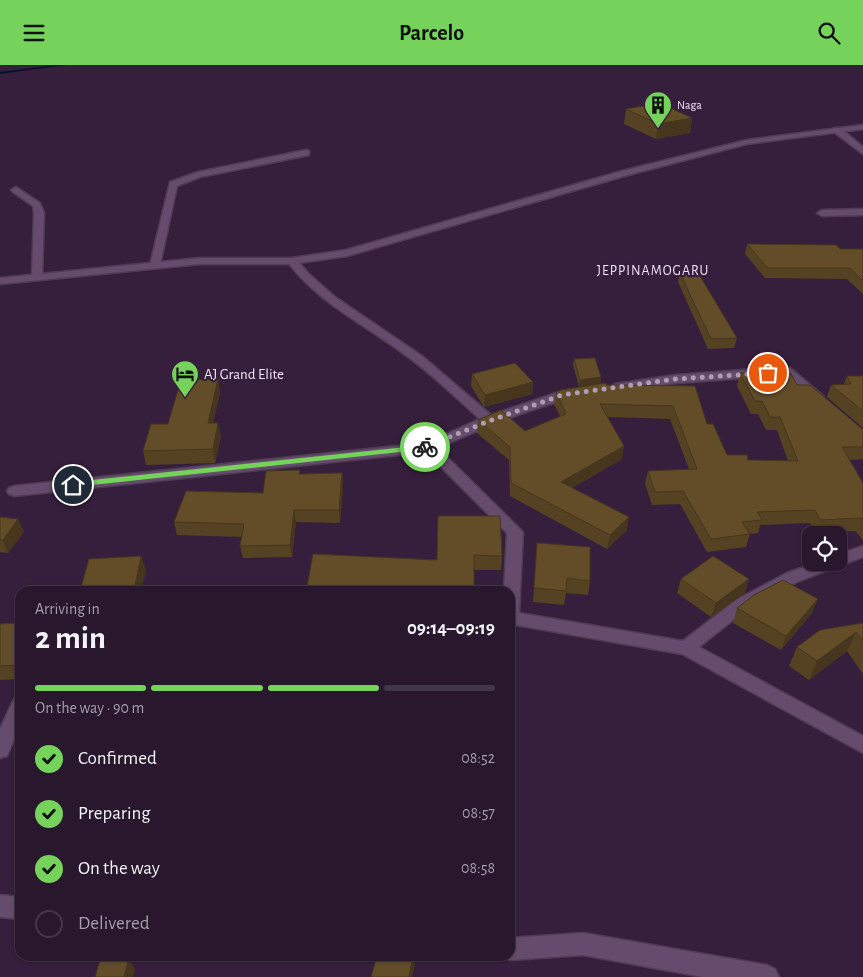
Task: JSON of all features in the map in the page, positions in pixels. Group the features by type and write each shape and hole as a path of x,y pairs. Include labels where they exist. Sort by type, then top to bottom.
{"street":[{"path":"0,281 200,261 292,261 347,253 626,173 747,142 863,127"},
{"path":"837,130 863,151"},
{"path":"155,265 173,184 198,175 306,153"},
{"path":"16,190 37,205 39,213 37,277"},
{"path":"822,213 863,212"},
{"path":"292,261 307,280 344,309 409,351 489,421"},
{"path":"14,491 429,447 489,421 562,395 676,379 786,371 828,407"},
{"path":"429,447 515,532 512,586"},
{"path":"847,557 863,551"},
{"path":"686,648 742,604 793,577 809,571"},
{"path":"515,620 686,648 863,745"},
{"path":"0,750 15,716"},
{"path":"0,906 15,908"},
{"path":"515,949 583,944 767,977"}],"building":[{"path":"660,103 692,118 658,124 626,109"},
{"path":"747,244 836,245 840,249 863,249 863,281 850,268 768,268"},
{"path":"694,266 737,338 711,339 680,273"},
{"path":"595,358 601,377 580,380 574,359"},
{"path":"515,363 533,382 485,395 472,374"},
{"path":"740,373 791,374 797,385 810,385 863,429 863,447 842,447 863,483 863,521 861,518 820,520 815,510 757,512 762,520 742,522 750,534 711,539 683,491 655,492 648,471 697,469 673,406 600,404 624,446 561,482 629,517 610,535 511,483 510,447 478,420 501,410 525,431 566,414 556,392 561,390 606,383 607,385 695,386 707,424 713,424 727,455 747,455 748,460 798,461 780,417 770,417 762,401 755,401"},
{"path":"847,376 863,376 863,411 831,385 851,384"},
{"path":"218,379 208,423 218,423 213,449 143,451 151,424 168,424 181,380"},
{"path":"300,470 299,474 342,473 339,510 294,510 290,545 240,546 244,524 174,522 186,491 263,493 266,471"},
{"path":"438,516 500,516 502,556 474,555 474,586 307,586 313,554 437,560"},
{"path":"0,517 18,519 3,540 0,540"},
{"path":"537,543 590,547 590,581 567,578 566,591 534,588"},
{"path":"141,556 135,586 81,586 89,559"},
{"path":"713,556 749,579 716,603 681,579"},
{"path":"783,580 818,599 786,636 737,608 754,595"},
{"path":"15,623 15,665 0,666 0,624"},
{"path":"863,623 863,641 856,632 817,661 797,647 820,630"},
{"path":"100,961 128,961 124,977 95,977"},
{"path":"376,961 412,961 409,977 371,977"}],"waterway":[{"path":"0,73 64,65"}],"way so far":[{"path":"425,447 429,447 489,421 562,395 676,379 768,373"}],"place":[{"name":"Naga","path":"658,129"},
{"name":"AJ Grand Elite","path":"185,398"}],"district":[{"name":"JEPPINAMOGARU","path":"653,271"}],"route":[{"path":"73,485 425,447"}]}
